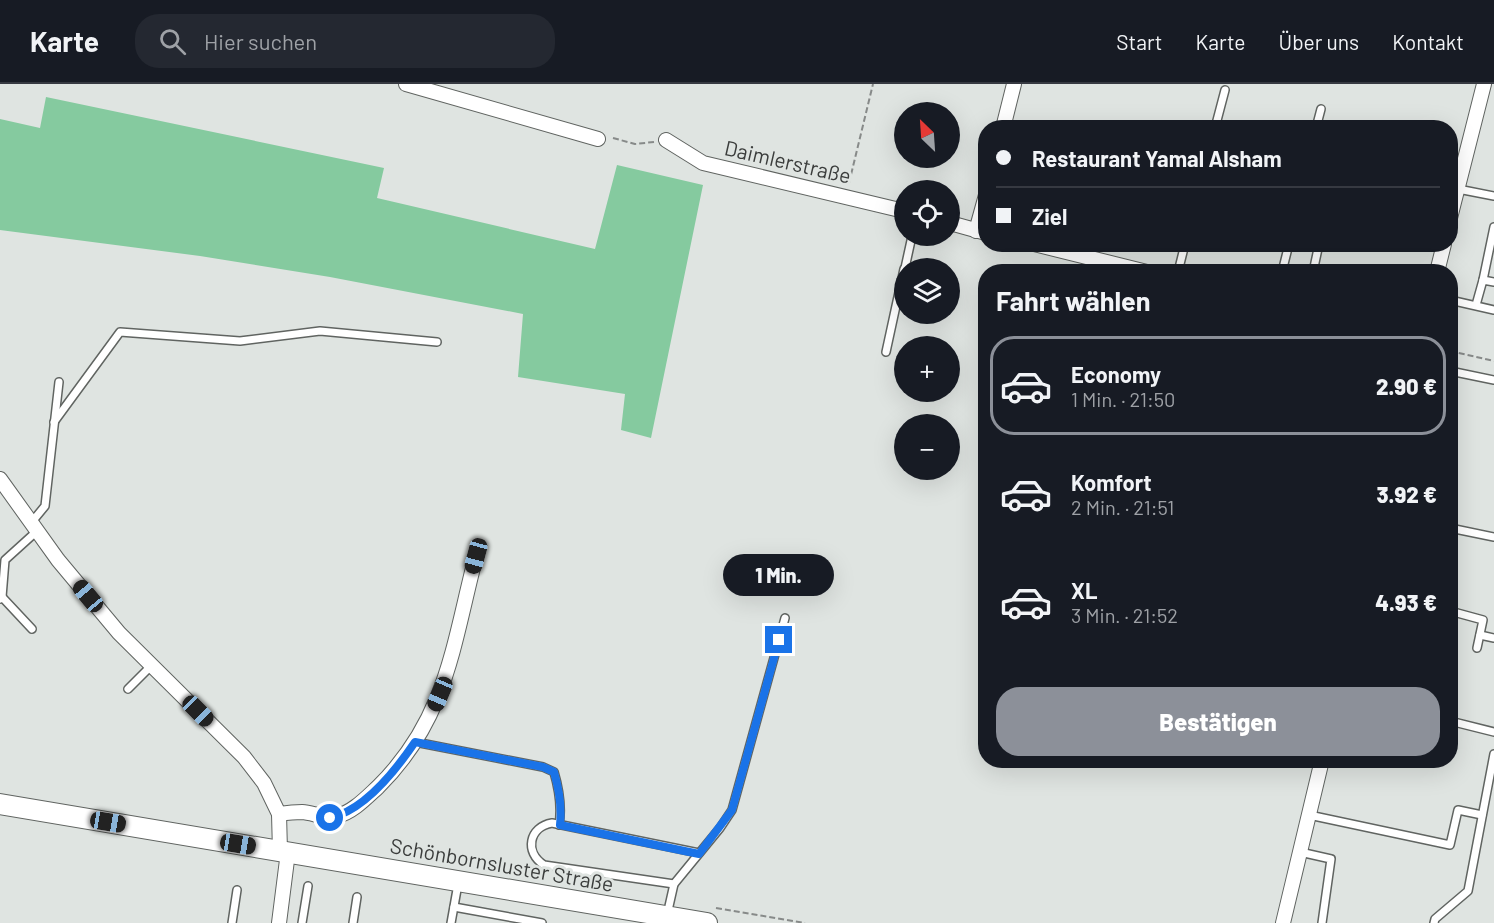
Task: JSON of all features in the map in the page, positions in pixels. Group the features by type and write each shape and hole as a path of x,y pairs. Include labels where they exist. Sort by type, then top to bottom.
{"street":[{"path":"406,84 598,139"},
{"path":"1005,120 1014,84"},
{"path":"1458,189 1484,84"},
{"name":"Daimlerstraße","path":"666,140 704,163 894,208"},
{"path":"960,226 978,231"},
{"path":"1066,252 1115,264"},
{"path":"0,478 58,560 119,633 244,757 264,783 279,814 284,852 279,923"},
{"path":"279,814 303,812 330,818 340,815 355,807 373,792 403,759 430,718 440,694 476,556"},
{"path":"1282,923 1320,768"},
{"name":"Schönbornsluster Straße","path":"0,804 707,923"}],"lane":[{"path":"1217,120 1225,90"},
{"path":"1318,120 1321,109"},
{"path":"1458,189 1494,196"},
{"path":"1476,305 1494,227"},
{"path":"1483,280 1494,282"},
{"path":"1458,302 1494,310"},
{"path":"886,352 894,317"},
{"path":"54,422 120,332 240,341 320,331 437,342"},
{"path":"1458,373 1494,380"},
{"path":"32,628 1,598 3,557 34,527 45,506 59,382"},
{"path":"1458,530 1494,537"},
{"path":"1458,613 1483,620 1477,648"},
{"path":"667,916 674,884 732,810 785,618"},
{"path":"1480,635 1494,638"},
{"path":"128,689 152,665"},
{"path":"1458,723 1494,732"},
{"path":"415,742 543,767 554,772 559,786 560,825"},
{"path":"1434,923 1435,919 1468,891 1494,754"},
{"path":"1309,815 1450,845 1458,810 1482,814"},
{"path":"674,884 544,865 538,861 531,848 534,834 545,825 560,825 699,854"},
{"path":"1299,852 1331,859 1322,923"},
{"path":"451,923 459,881"},
{"path":"302,923 308,886"},
{"path":"232,923 237,891"},
{"path":"353,923 357,897"},
{"path":"454,907 542,923"}],"path":[{"path":"846,196 873,84"},
{"path":"598,139 612,138 635,144 666,140"},
{"path":"1458,353 1494,361"}],"green space":[{"path":"46,97 384,168 377,198 595,249 617,165 703,185 651,438 621,430 625,394 518,377 523,314 330,277 200,256 0,230 0,119 40,128"}],"route":[{"path":"330,818 355,807 373,792 415,742 543,767 554,772 559,786 560,825 699,854 732,810 779,640"}]}
